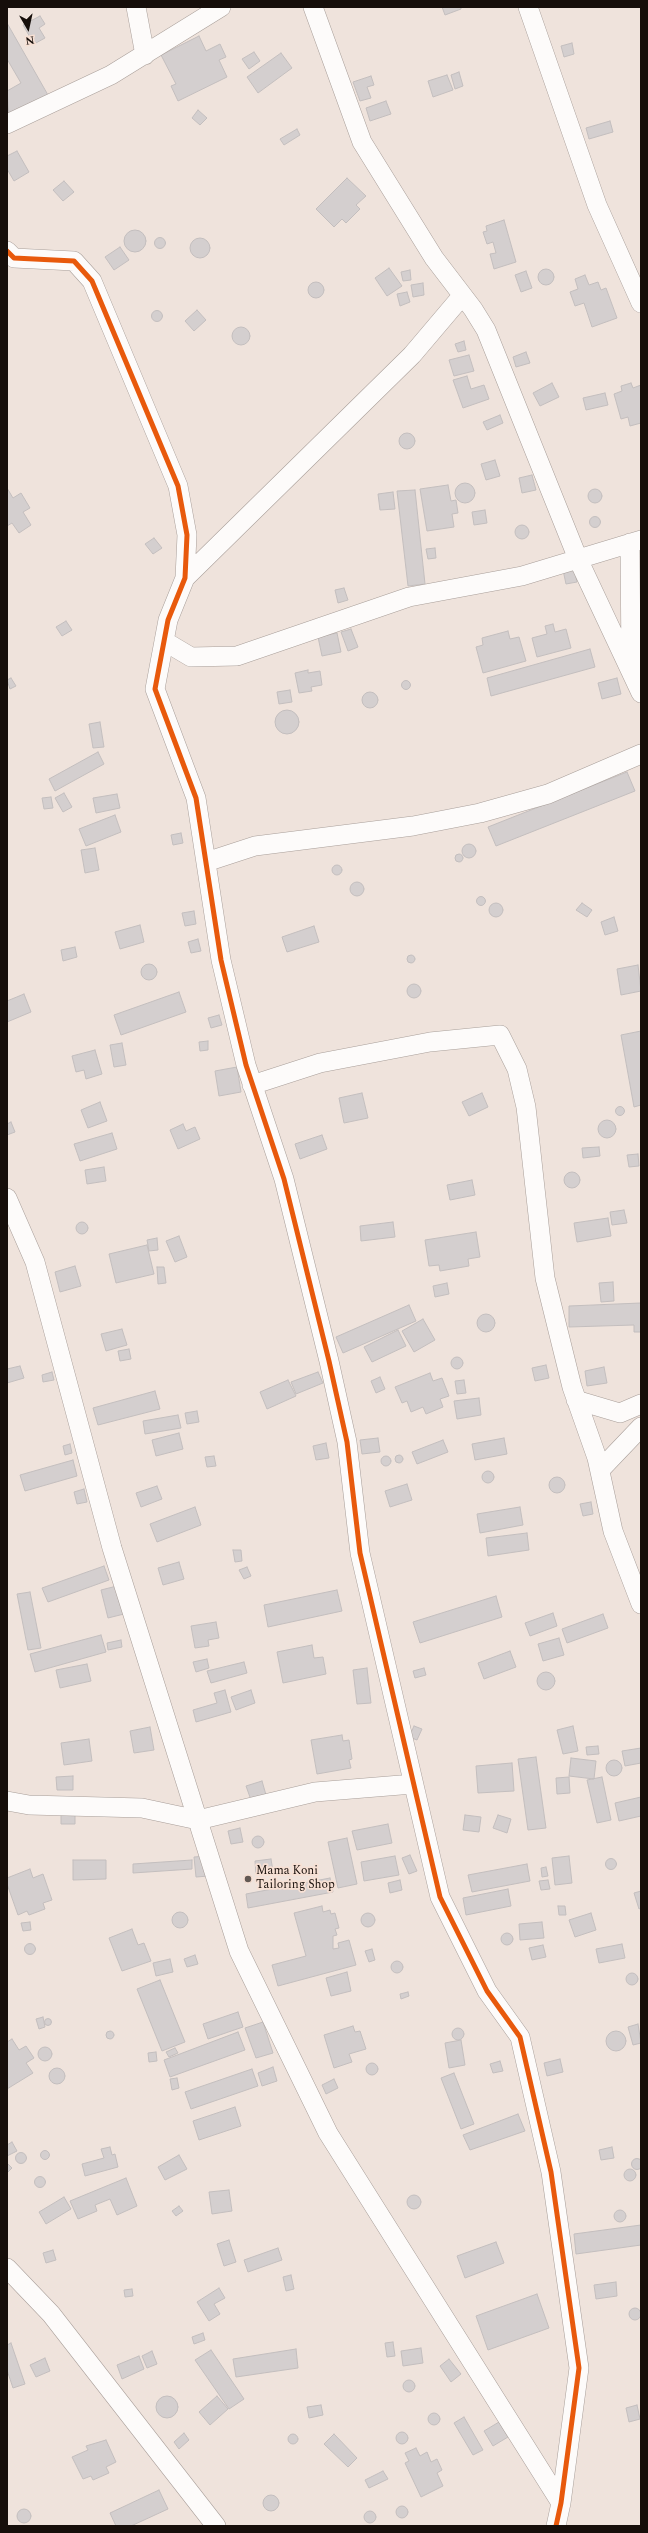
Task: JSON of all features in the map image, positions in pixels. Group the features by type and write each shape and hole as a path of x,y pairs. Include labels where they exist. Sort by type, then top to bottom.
{"street":[{"path":"136,7 145,55"},
{"path":"7,124 111,75 221,7"},
{"path":"313,7 362,142 434,258 486,330 578,559 641,693"},
{"path":"528,7 597,205 641,303"},
{"path":"7,251 14,258 74,261 92,281 178,486 187,535 185,578 168,620 155,689 196,798 221,960 252,1085 284,1179 329,1360 348,1442 360,1553 440,1897 487,1991 520,2037 551,2172 579,2368 561,2503 556,2526"},
{"path":"185,578 412,355 462,296"},
{"path":"164,641 191,657 237,656 410,597 522,576 636,541 631,672"},
{"path":"206,862 255,846 413,826 480,813 548,794 641,754"},
{"path":"252,1085 328,1062 430,1042 500,1035 518,1069 526,1107 545,1278 576,1400 600,1470 613,1531 641,1604"},
{"path":"7,1198 35,1262 112,1548 239,1951 328,2133 561,2503"},
{"path":"576,1400 620,1413 641,1404"},
{"path":"600,1470 641,1427"},
{"path":"7,1801 29,1805 142,1808 198,1820 315,1792 413,1784"},
{"path":"7,2268 51,2314 216,2526"}],"building":[{"path":"442,7 461,7 461,9 445,15"},
{"path":"40,16 45,24 39,28 45,38 34,44 23,25"},
{"path":"7,23 48,95 9,116 7,91 21,83 7,59"},
{"path":"199,36 206,51 220,44 226,57 219,60 227,77 178,101 171,86 176,84 161,55"},
{"path":"572,43 574,54 564,57 561,46"},
{"path":"254,52 260,61 249,69 242,59"},
{"path":"281,53 292,68 258,93 247,77"},
{"path":"459,72 463,86 455,89 451,75"},
{"path":"447,75 453,90 433,97 428,81"},
{"path":"371,76 374,85 367,87 371,98 360,101 353,82"},
{"path":"386,101 391,114 370,121 366,108"},
{"path":"198,110 207,118 200,125 192,118"},
{"path":"610,121 613,132 589,139 586,128"},
{"path":"297,129 300,135 284,145 280,139"},
{"path":"17,151 29,172 14,181 7,169 7,156"},
{"path":"347,178 366,196 356,205 360,209 346,223 342,219 334,227 316,209"},
{"path":"64,181 74,192 63,201 53,190"},
{"path":"504,220 516,262 494,269 490,254 496,253 493,242 487,244 483,232 487,231 486,226"},
{"path":"135,230 143,233 146,241 143,249 135,252 127,249 124,241 127,233"},
{"path":"158,238 162,238 164,239 164,247 158,248 155,245 155,241"},
{"path":"200,238 207,241 210,248 207,255 200,258 193,255 190,248 193,241"},
{"path":"120,247 129,260 114,270 105,257"},
{"path":"389,268 402,286 387,296 375,278"},
{"path":"546,269 552,271 554,277 552,283 546,285 540,283 538,277 540,271"},
{"path":"410,270 411,280 403,281 401,272"},
{"path":"526,271 532,288 521,292 515,275"},
{"path":"585,275 589,285 598,282 601,290 606,288 617,318 592,327 584,303 575,306 570,292 578,289 575,279"},
{"path":"313,282 319,282 324,287 322,296 319,298 313,298 308,293 308,287"},
{"path":"423,283 424,295 413,297 411,285"},
{"path":"407,292 410,302 400,306 397,294"},
{"path":"157,310 161,312 163,316 161,320 157,322 153,320 151,316 153,312"},
{"path":"197,310 206,320 194,331 185,321"},
{"path":"241,327 247,330 250,336 247,342 241,345 235,342 232,336 235,330"},
{"path":"464,341 466,350 458,352 455,344"},
{"path":"526,352 530,363 516,367 513,357"},
{"path":"469,355 474,371 454,376 449,360"},
{"path":"467,376 471,389 484,385 489,399 463,408 453,380"},
{"path":"552,383 559,397 540,406 533,393"},
{"path":"631,383 633,388 641,385 641,423 630,426 628,417 621,419 614,394 622,391 621,386"},
{"path":"605,393 608,405 586,410 583,398"},
{"path":"500,415 503,423 487,430 483,422"},
{"path":"407,433 413,435 415,441 413,447 407,449 401,447 399,441 401,435"},
{"path":"495,460 500,476 486,480 481,464"},
{"path":"532,475 536,490 522,493 519,478"},
{"path":"465,483 472,486 475,493 472,500 465,503 458,500 455,493 458,486"},
{"path":"448,485 451,501 456,500 458,513 452,514 454,527 427,531 420,489"},
{"path":"7,488 13,498 21,493 30,508 23,512 31,525 19,533 12,523 7,526"},
{"path":"592,489 598,489 602,493 602,499 598,503 592,503 588,499 588,493"},
{"path":"415,490 425,584 408,586 397,491"},
{"path":"393,492 395,509 380,510 378,494"},
{"path":"485,510 487,523 474,525 472,512"},
{"path":"595,516 599,518 601,522 599,526 595,528 591,526 589,522 591,518"},
{"path":"519,525 525,525 529,529 529,535 525,539 519,539 515,535 515,529"},
{"path":"154,538 162,548 153,554 145,544"},
{"path":"435,548 436,558 428,559 426,549"},
{"path":"574,568 577,582 566,584 563,570"},
{"path":"344,588 348,600 338,603 335,590"},
{"path":"66,621 72,630 62,636 56,627"},
{"path":"553,624 555,632 566,629 571,648 537,657 532,638 547,634 545,626"},
{"path":"351,629 358,647 348,651 341,632"},
{"path":"508,631 510,639 519,637 526,661 483,673 476,647 483,645 482,638"},
{"path":"337,633 341,652 322,656 318,637"},
{"path":"590,649 595,667 491,696 487,678"},
{"path":"308,670 308,673 320,671 322,685 311,687 312,691 299,693 295,673"},
{"path":"11,678 16,686 10,689 7,680"},
{"path":"617,678 621,694 602,699 598,683"},
{"path":"406,680 411,685 406,690 401,685"},
{"path":"290,690 292,702 279,704 277,692"},
{"path":"367,692 373,692 378,697 376,706 373,708 367,708 362,703 362,697"},
{"path":"287,710 296,713 299,722 296,731 287,734 278,731 275,722 278,713"},
{"path":"100,722 104,747 93,748 89,724"},
{"path":"98,752 104,764 55,791 49,779"},
{"path":"627,772 635,791 496,846 488,827"},
{"path":"64,793 72,807 63,812 55,798"},
{"path":"117,794 120,808 96,813 93,798"},
{"path":"51,797 53,808 44,809 42,798"},
{"path":"115,815 121,832 86,846 79,829"},
{"path":"181,833 183,843 173,845 171,835"},
{"path":"466,844 472,844 476,848 476,854 472,858 466,858 462,854 462,848"},
{"path":"95,848 99,870 85,873 81,850"},
{"path":"459,854 462,855 462,861 459,862 456,861 455,858 456,855"},
{"path":"335,865 339,865 341,866 341,874 335,875 332,872 332,868"},
{"path":"357,882 362,884 364,889 362,894 357,896 352,894 350,889 352,884"},
{"path":"481,896 486,901 481,906 476,901"},
{"path":"493,903 499,903 503,907 503,913 499,917 493,917 489,913 489,907"},
{"path":"582,903 592,910 587,917 576,910"},
{"path":"194,911 196,924 185,926 182,913"},
{"path":"614,917 618,931 605,935 601,922"},
{"path":"140,925 144,942 120,949 115,932"},
{"path":"314,926 319,942 287,952 282,937"},
{"path":"198,939 201,951 191,953 188,942"},
{"path":"75,947 77,957 63,961 61,950"},
{"path":"411,955 414,956 414,962 411,963 408,962 407,959 408,956"},
{"path":"149,964 155,966 157,972 155,978 149,980 143,978 141,972 143,966"},
{"path":"638,965 641,991 621,995 617,969"},
{"path":"411,984 417,984 421,988 421,994 417,998 411,998 407,994 407,988"},
{"path":"179,992 186,1012 121,1035 114,1015"},
{"path":"24,994 31,1012 7,1022 7,1001"},
{"path":"219,1015 222,1025 211,1028 208,1018"},
{"path":"641,1031 641,1105 634,1107 621,1035"},
{"path":"208,1041 208,1050 200,1051 199,1042"},
{"path":"122,1043 126,1065 114,1067 110,1045"},
{"path":"95,1050 102,1074 86,1079 84,1070 76,1072 72,1056"},
{"path":"237,1067 241,1092 219,1096 215,1071"},
{"path":"362,1093 368,1118 344,1123 339,1098"},
{"path":"482,1093 488,1107 469,1116 462,1102"},
{"path":"100,1102 107,1121 88,1128 81,1110"},
{"path":"620,1106 625,1111 620,1116 615,1111"},
{"path":"607,1120 613,1123 616,1129 613,1135 607,1138 601,1135 598,1129 601,1123"},
{"path":"11,1122 15,1132 7,1135 7,1124"},
{"path":"183,1124 186,1131 195,1127 200,1139 178,1149 170,1130"},
{"path":"112,1133 117,1149 80,1161 74,1144"},
{"path":"322,1135 327,1149 300,1159 295,1144"},
{"path":"599,1147 600,1156 583,1158 582,1148"},
{"path":"638,1154 639,1166 629,1167 627,1155"},
{"path":"104,1167 106,1181 87,1184 85,1170"},
{"path":"569,1172 575,1172 580,1177 578,1186 575,1188 569,1188 564,1183 564,1177"},
{"path":"472,1180 475,1195 450,1200 447,1185"},
{"path":"624,1210 627,1223 612,1225 610,1212"},
{"path":"608,1218 611,1236 577,1242 574,1223"},
{"path":"80,1222 84,1222 88,1228 84,1234 80,1234 76,1230 76,1226"},
{"path":"393,1222 395,1237 361,1241 360,1226"},
{"path":"476,1232 480,1257 468,1259 469,1266 440,1271 439,1265 429,1266 425,1240"},
{"path":"179,1236 187,1257 175,1262 166,1241"},
{"path":"157,1238 158,1250 149,1251 147,1240"},
{"path":"147,1245 154,1274 116,1283 109,1254"},
{"path":"75,1266 81,1286 60,1292 55,1272"},
{"path":"157,1267 164,1267 166,1283 158,1284"},
{"path":"613,1282 614,1301 601,1302 599,1283"},
{"path":"447,1283 449,1294 435,1297 433,1286"},
{"path":"641,1303 641,1332 634,1332 634,1325 569,1327 569,1306"},
{"path":"409,1305 416,1321 343,1353 336,1337"},
{"path":"486,1314 492,1317 495,1323 492,1329 486,1332 480,1329 477,1323 480,1317"},
{"path":"423,1319 435,1340 414,1352 402,1331"},
{"path":"122,1329 127,1345 106,1351 101,1334"},
{"path":"398,1330 406,1346 372,1362 364,1347"},
{"path":"129,1349 131,1359 120,1361 118,1351"},
{"path":"455,1357 459,1357 463,1363 459,1369 455,1369 451,1365 451,1361"},
{"path":"546,1365 549,1378 535,1381 532,1368"},
{"path":"20,1366 24,1378 7,1383 7,1369"},
{"path":"604,1367 607,1383 587,1386 585,1371"},
{"path":"52,1372 54,1380 43,1382 42,1375"},
{"path":"318,1372 323,1383 296,1394 291,1382"},
{"path":"430,1373 433,1381 442,1378 449,1396 440,1399 443,1407 426,1414 423,1407 411,1412 407,1401 402,1403 395,1387"},
{"path":"380,1377 385,1389 376,1393 371,1381"},
{"path":"288,1380 296,1396 267,1409 260,1392"},
{"path":"464,1380 466,1393 457,1394 455,1381"},
{"path":"155,1391 160,1409 98,1425 93,1408"},
{"path":"479,1398 481,1415 457,1419 454,1401"},
{"path":"197,1411 199,1422 187,1424 185,1413"},
{"path":"178,1415 181,1428 145,1434 143,1421"},
{"path":"179,1433 183,1449 156,1456 152,1440"},
{"path":"378,1438 380,1452 362,1454 360,1440"},
{"path":"504,1438 507,1454 475,1460 472,1444"},
{"path":"443,1440 448,1452 417,1464 412,1452"},
{"path":"326,1443 329,1458 316,1460 313,1446"},
{"path":"70,1444 72,1453 65,1455 63,1446"},
{"path":"397,1455 401,1455 403,1459 401,1463 397,1463 395,1461 395,1457"},
{"path":"214,1456 216,1466 207,1467 205,1457"},
{"path":"384,1456 388,1456 391,1461 388,1466 384,1466 381,1463 381,1459"},
{"path":"73,1460 77,1476 25,1491 20,1475"},
{"path":"488,1471 492,1473 494,1477 492,1481 488,1483 484,1481 482,1477 484,1473"},
{"path":"554,1477 560,1477 565,1482 563,1491 560,1493 554,1493 549,1488 549,1482"},
{"path":"407,1484 412,1500 390,1507 385,1491"},
{"path":"157,1486 162,1499 141,1507 136,1493"},
{"path":"84,1489 87,1502 77,1504 74,1492"},
{"path":"591,1502 593,1514 583,1516 580,1504"},
{"path":"195,1507 201,1525 157,1542 150,1524"},
{"path":"520,1507 523,1525 480,1533 477,1514"},
{"path":"527,1533 529,1550 488,1556 486,1538"},
{"path":"233,1550 241,1550 242,1561 235,1562"},
{"path":"179,1562 184,1579 163,1585 158,1568"},
{"path":"104,1566 109,1580 48,1602 42,1588"},
{"path":"247,1567 251,1576 244,1579 239,1570"},
{"path":"117,1586 124,1614 108,1618 101,1590"},
{"path":"337,1590 342,1611 268,1627 264,1605"},
{"path":"30,1592 41,1648 28,1650 17,1594"},
{"path":"496,1596 502,1617 420,1643 413,1622"},
{"path":"553,1613 557,1626 530,1636 525,1623"},
{"path":"603,1614 608,1628 567,1643 562,1629"},
{"path":"216,1622 219,1638 208,1640 209,1646 195,1648 191,1626"},
{"path":"101,1635 106,1652 35,1672 30,1654"},
{"path":"559,1638 564,1655 543,1661 538,1644"},
{"path":"121,1640 122,1647 108,1650 107,1643"},
{"path":"312,1645 314,1658 323,1657 326,1674 283,1683 277,1652"},
{"path":"510,1651 516,1667 484,1679 478,1663"},
{"path":"207,1659 209,1668 196,1672 193,1662"},
{"path":"244,1662 247,1673 211,1683 207,1671"},
{"path":"87,1664 91,1681 60,1688 56,1670"},
{"path":"367,1668 371,1703 357,1704 353,1670"},
{"path":"424,1668 426,1675 415,1678 413,1671"},
{"path":"542,1672 550,1672 555,1677 553,1688 550,1690 542,1690 537,1685 537,1677"},
{"path":"225,1690 231,1712 196,1722 193,1710 217,1703 214,1693"},
{"path":"251,1690 255,1703 236,1710 231,1697"},
{"path":"414,1726 422,1729 417,1740 409,1737"},
{"path":"573,1726 578,1751 563,1754 557,1730"},
{"path":"150,1727 154,1750 134,1753 130,1731"},
{"path":"342,1735 343,1741 349,1740 352,1759 349,1760 351,1768 317,1774 311,1740"},
{"path":"89,1739 92,1761 64,1765 61,1743"},
{"path":"598,1746 599,1754 587,1755 586,1747"},
{"path":"641,1748 641,1763 625,1766 622,1751"},
{"path":"536,1757 546,1828 528,1830 518,1759"},
{"path":"571,1758 596,1761 594,1779 569,1776"},
{"path":"611,1760 617,1760 622,1765 620,1774 617,1776 611,1776 606,1771 606,1765"},
{"path":"512,1763 514,1791 478,1793 476,1766"},
{"path":"73,1776 73,1790 57,1790 56,1777"},
{"path":"569,1777 570,1793 557,1794 556,1778"},
{"path":"602,1777 611,1820 597,1823 587,1780"},
{"path":"262,1781 266,1795 251,1800 246,1786"},
{"path":"641,1797 641,1816 619,1821 615,1803"},
{"path":"75,1814 75,1824 61,1824 61,1815"},
{"path":"465,1815 481,1817 479,1832 463,1830"},
{"path":"498,1815 511,1819 507,1833 493,1828"},
{"path":"388,1824 392,1843 357,1850 352,1831"},
{"path":"240,1828 243,1842 231,1844 228,1831"},
{"path":"256,1836 260,1836 264,1842 260,1848 256,1848 252,1844 252,1840"},
{"path":"347,1838 357,1884 338,1888 328,1842"},
{"path":"410,1855 417,1871 409,1874 402,1858"},
{"path":"208,1856 209,1876 196,1877 194,1857"},
{"path":"395,1856 399,1875 364,1881 361,1862"},
{"path":"569,1856 572,1883 555,1885 552,1858"},
{"path":"271,1859 273,1871 256,1874 255,1861"},
{"path":"609,1859 613,1859 615,1860 615,1868 609,1869 606,1866 606,1862"},
{"path":"73,1860 106,1860 106,1879 73,1880"},
{"path":"192,1860 192,1869 133,1873 133,1864"},
{"path":"527,1864 530,1881 472,1892 468,1875"},
{"path":"546,1867 548,1876 542,1877 541,1868"},
{"path":"30,1869 33,1878 43,1874 52,1900 43,1903 45,1909 29,1915 27,1911 18,1915 7,1884 7,1878"},
{"path":"330,1878 333,1892 248,1908 246,1894"},
{"path":"400,1880 402,1890 390,1893 388,1883"},
{"path":"548,1880 550,1889 541,1890 539,1881"},
{"path":"508,1889 511,1906 466,1915 463,1898"},
{"path":"641,1891 641,1908 639,1909 634,1893"},
{"path":"322,1906 323,1912 330,1910 331,1914 335,1913 339,1928 335,1929 337,1935 333,1936 333,1949 339,1948 338,1943 349,1940 356,1965 278,1986 272,1965 306,1956 294,1913"},
{"path":"558,1906 565,1906 566,1915 559,1915"},
{"path":"177,1912 183,1912 188,1917 186,1926 183,1928 177,1928 172,1923 172,1917"},
{"path":"365,1913 371,1913 375,1917 375,1923 371,1927 365,1927 361,1923 361,1917"},
{"path":"591,1913 596,1930 575,1937 569,1920"},
{"path":"30,1922 31,1930 23,1931 21,1923"},
{"path":"542,1922 544,1938 520,1940 519,1924"},
{"path":"132,1929 138,1945 144,1943 151,1961 122,1971 109,1938"},
{"path":"505,1933 509,1933 513,1939 509,1945 505,1945 501,1941 501,1937"},
{"path":"28,1944 32,1944 34,1945 34,1953 28,1954 25,1951 25,1947"},
{"path":"622,1944 625,1958 599,1963 596,1949"},
{"path":"543,1945 546,1957 532,1960 529,1948"},
{"path":"372,1949 375,1960 369,1962 365,1951"},
{"path":"195,1955 198,1964 187,1967 184,1959"},
{"path":"170,1959 173,1972 156,1976 153,1963"},
{"path":"395,1961 399,1961 403,1967 399,1973 395,1973 391,1969 391,1965"},
{"path":"347,1972 351,1991 331,1996 326,1978"},
{"path":"630,1973 634,1973 638,1979 634,1985 630,1985 626,1981 626,1977"},
{"path":"160,1980 185,2042 162,2051 137,1989"},
{"path":"408,1992 409,1996 401,1999 400,1994"},
{"path":"238,2012 243,2027 208,2039 203,2024"},
{"path":"43,2017 45,2027 39,2029 36,2019"},
{"path":"48,2018 51,2019 51,2025 48,2026 45,2025 44,2022 45,2019"},
{"path":"263,2022 273,2053 256,2058 245,2028"},
{"path":"638,2024 641,2043 633,2045 628,2027"},
{"path":"353,2026 355,2032 360,2031 366,2049 349,2054 352,2062 334,2068 324,2035"},
{"path":"456,2028 460,2028 464,2034 460,2040 456,2040 452,2036 452,2032"},
{"path":"108,2031 112,2031 114,2035 112,2039 108,2039 106,2037 106,2033"},
{"path":"612,2031 620,2031 626,2037 626,2045 620,2051 612,2051 606,2045 606,2037"},
{"path":"238,2032 245,2050 170,2077 164,2060"},
{"path":"12,2039 19,2050 26,2046 34,2058 26,2063 33,2073 7,2089 7,2042"},
{"path":"461,2040 465,2065 449,2068 445,2043"},
{"path":"45,2047 50,2049 52,2054 50,2059 45,2061 40,2059 38,2054 40,2049"},
{"path":"175,2048 178,2053 169,2057 166,2052"},
{"path":"156,2052 157,2061 149,2062 148,2053"},
{"path":"560,2059 563,2072 547,2076 544,2063"},
{"path":"500,2061 503,2071 493,2073 490,2064"},
{"path":"370,2063 374,2063 378,2069 374,2075 370,2075 366,2071 366,2067"},
{"path":"273,2067 277,2081 262,2086 258,2073"},
{"path":"57,2068 64,2073 65,2076 60,2083 57,2084 50,2079 49,2076 54,2069"},
{"path":"252,2069 258,2086 191,2109 185,2092"},
{"path":"454,2073 474,2124 461,2129 441,2078"},
{"path":"177,2078 179,2088 172,2090 170,2079"},
{"path":"334,2079 338,2088 326,2094 322,2085"},
{"path":"235,2107 241,2126 199,2140 193,2121"},
{"path":"518,2114 525,2131 470,2150 463,2135"},
{"path":"12,2142 17,2151 7,2156 7,2145"},
{"path":"110,2147 112,2155 115,2154 118,2167 85,2176 82,2164 104,2158 101,2149"},
{"path":"612,2147 614,2158 601,2160 599,2150"},
{"path":"45,2150 50,2155 45,2160 40,2155"},
{"path":"19,2153 23,2153 25,2154 25,2162 19,2163 16,2160 16,2156"},
{"path":"179,2155 187,2169 165,2180 158,2167"},
{"path":"635,2159 639,2159 641,2160 641,2168 635,2169 632,2166 632,2162"},
{"path":"7,2163 12,2168 7,2173"},
{"path":"628,2169 632,2169 636,2175 632,2181 628,2181 624,2177 624,2173"},
{"path":"38,2177 42,2177 44,2178 44,2186 38,2187 35,2184 35,2180"},
{"path":"126,2178 137,2206 117,2215 110,2199 95,2205 97,2211 78,2219 70,2201"},
{"path":"229,2190 232,2211 212,2214 209,2192"},
{"path":"411,2195 417,2195 421,2199 421,2205 417,2209 411,2209 407,2205 407,2199"},
{"path":"64,2197 71,2209 46,2224 39,2212"},
{"path":"179,2206 183,2211 176,2216 172,2211"},
{"path":"618,2210 622,2210 626,2216 622,2222 618,2222 614,2218 614,2214"},
{"path":"641,2225 641,2245 576,2254 574,2234"},
{"path":"229,2240 236,2262 224,2266 217,2244"},
{"path":"496,2242 504,2263 465,2278 457,2256"},
{"path":"278,2248 282,2260 248,2272 244,2260"},
{"path":"53,2250 56,2260 46,2263 43,2253"},
{"path":"291,2275 294,2289 286,2291 283,2277"},
{"path":"616,2282 617,2296 596,2299 594,2285"},
{"path":"219,2288 225,2298 214,2304 220,2314 209,2321 197,2302"},
{"path":"132,2289 133,2296 125,2297 124,2290"},
{"path":"537,2294 549,2328 488,2350 476,2316"},
{"path":"637,2308 640,2309 640,2319 633,2320 630,2319 629,2312 630,2309"},
{"path":"203,2333 205,2340 194,2344 192,2337"},
{"path":"393,2342 395,2356 387,2357 385,2343"},
{"path":"11,2343 25,2384 13,2388 7,2370 7,2345"},
{"path":"421,2348 423,2363 403,2366 401,2351"},
{"path":"296,2349 298,2368 236,2377 233,2359"},
{"path":"211,2350 244,2399 229,2409 195,2360"},
{"path":"152,2351 157,2364 147,2368 142,2356"},
{"path":"139,2356 144,2369 122,2379 117,2365"},
{"path":"45,2358 50,2371 36,2377 30,2365"},
{"path":"449,2359 461,2374 451,2382 440,2366"},
{"path":"407,2380 411,2380 415,2386 411,2392 407,2392 403,2388 403,2384"},
{"path":"167,2396 175,2399 178,2407 175,2415 167,2418 159,2415 156,2407 159,2399"},
{"path":"217,2396 228,2409 210,2425 199,2412"},
{"path":"321,2405 323,2415 309,2418 307,2407"},
{"path":"637,2405 640,2419 629,2422 626,2408"},
{"path":"432,2413 436,2413 440,2419 436,2425 432,2425 428,2421 428,2417"},
{"path":"464,2417 483,2450 473,2455 454,2423"},
{"path":"499,2422 508,2437 493,2446 484,2431"},
{"path":"400,2432 404,2432 408,2438 404,2444 400,2444 396,2440 396,2436"},
{"path":"184,2433 189,2440 179,2449 174,2442"},
{"path":"291,2434 295,2434 297,2435 297,2443 291,2444 288,2441 288,2437"},
{"path":"334,2434 357,2458 348,2467 324,2444"},
{"path":"106,2440 116,2462 106,2467 109,2473 93,2480 91,2476 83,2479 72,2457 88,2450 86,2446"},
{"path":"416,2448 420,2456 427,2452 431,2462 437,2459 442,2470 437,2473 443,2486 421,2497 405,2463 409,2461 405,2453"},
{"path":"383,2471 388,2479 369,2488 365,2480"},
{"path":"159,2490 168,2509 131,2526 116,2526 110,2513"},
{"path":"268,2495 274,2495 279,2500 277,2509 274,2511 268,2511 263,2506 263,2500"},
{"path":"400,2506 404,2506 408,2512 404,2518 400,2518 396,2514 396,2510"},
{"path":"21,2509 27,2509 31,2513 31,2519 27,2523 21,2523 17,2519 17,2513"},
{"path":"368,2511 372,2511 376,2517 372,2523 368,2523 364,2519 364,2515"}],"cycle path":[{"path":"7,251 14,258 74,261 92,281 178,486 187,535 185,578 168,620 155,689 196,798 221,960 246,1065 284,1179 329,1361 347,1442 360,1553 440,1897 487,1991 520,2037 551,2172 579,2368 561,2503 556,2526"}],"place":[{"name":"Mama Koni Tailoring Shop","path":"248,1879"}]}
